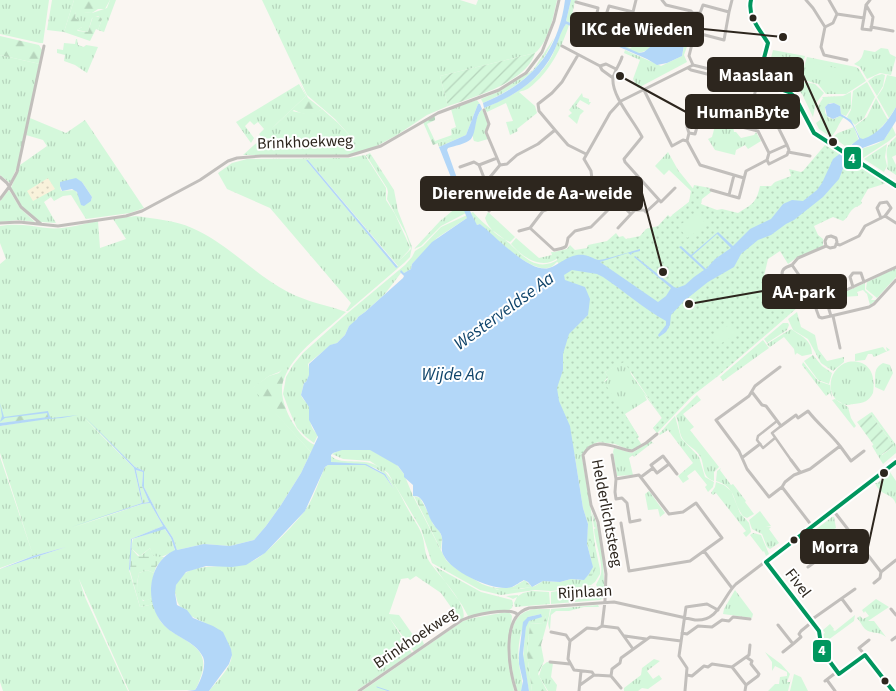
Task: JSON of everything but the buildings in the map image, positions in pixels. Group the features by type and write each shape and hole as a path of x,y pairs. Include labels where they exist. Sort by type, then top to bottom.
{"street":[{"name":"Brinkhoekweg","path":"0,223 19,222 52,226 135,214 200,180 228,161 237,158 261,156 348,156 381,146 438,113 499,90 526,73 542,52 554,22 560,0"},
{"path":"576,2 598,8 597,12 625,20 632,16 636,0"},
{"path":"662,0 666,5 693,13 700,13 703,5 729,12"},
{"path":"692,35 697,33 724,40 732,0"},
{"path":"746,128 768,43 750,13 751,0"},
{"path":"806,0 825,28 821,47 824,55 847,60"},
{"path":"825,28 834,23 837,14 829,0"},
{"path":"866,5 873,17 871,30 862,29 866,5 870,0"},
{"path":"606,15 609,6 633,12"},
{"path":"693,13 690,30 693,40 689,56 693,65"},
{"path":"837,14 864,18"},
{"path":"871,27 893,31"},
{"path":"0,199 9,187 19,166 44,46"},
{"path":"562,46 600,66 602,70 614,78"},
{"path":"578,55 562,82 538,104 539,111 568,145 586,154"},
{"path":"622,57 616,69 614,87 642,137 624,159 659,200"},
{"path":"600,66 606,64 616,69"},
{"path":"631,214 592,179 591,171 584,159 586,154 610,113 621,101 693,65 758,81 792,94 814,133 896,185"},
{"path":"688,68 747,84 752,80"},
{"path":"644,90 672,146 683,140 687,141"},
{"path":"484,110 489,124 486,132 500,165"},
{"path":"711,190 739,198 746,171 767,160 769,154 758,131 717,120 710,115 691,111 687,127 690,133 687,141 700,165 744,178"},
{"path":"690,133 695,134 701,113"},
{"path":"767,160 769,164 787,155 788,152 787,145 773,117"},
{"path":"486,182 500,165 507,164 517,155 538,144 555,130"},
{"path":"769,154 787,145"},
{"path":"788,152 810,156"},
{"path":"479,165 497,158"},
{"path":"460,167 474,162 479,165 488,188 500,198"},
{"path":"729,195 734,175"},
{"path":"530,228 554,250 566,247 568,238 574,231 591,227 612,206 613,199 637,176"},
{"path":"0,177 9,187 21,207 41,224"},
{"path":"519,231 530,228 542,211 551,208 565,194 579,190 592,179"},
{"path":"489,212 500,198 514,188 542,211"},
{"path":"618,228 635,210 644,210 646,212 659,200 661,202 675,188"},
{"path":"799,275 789,280 783,277 782,274 784,269 792,265 798,258 826,246 830,248 836,244 840,245 859,236 865,226 881,218 885,216 891,208 889,204 884,202 880,203 877,208 881,218"},
{"path":"885,216 896,223"},
{"path":"826,246 825,239 829,236 836,238 836,244"},
{"path":"792,265 813,296 819,317 822,318 869,307 896,280"},
{"path":"815,306 840,298 844,291 896,267"},
{"path":"853,287 850,277 853,273 861,273 864,282"},
{"path":"827,303 840,348"},
{"path":"780,367 716,420 769,497 782,487 785,482 800,472 810,469 840,446"},
{"path":"752,392 762,405 766,406 781,426"},
{"path":"800,472 772,433 796,415 798,418 808,411 818,424 830,433 851,461 864,451"},
{"path":"775,438 763,448 757,440 758,436 777,421"},
{"name":"Helderlichtsteeg","path":"605,601 606,574 598,522 591,505 583,455 589,448 600,443 632,452 657,434"},
{"path":"743,457 760,444"},
{"path":"612,455 616,479 614,492 616,499 622,498 627,503 630,522 640,520"},
{"path":"669,464 657,474 651,465 663,456 677,474"},
{"path":"685,691 688,668 678,656 686,607 707,604 718,610 732,588 896,462"},
{"path":"641,478 653,468"},
{"path":"616,479 639,475 669,514 683,512 696,503 722,538 690,561 629,571 621,523"},
{"path":"782,487 812,526"},
{"path":"833,510 881,572"},
{"path":"808,567 852,535"},
{"path":"704,551 732,588"},
{"name":"Fivel","path":"766,562 820,633 822,651 838,671"},
{"path":"874,583 880,578 881,572 894,562 896,568"},
{"name":"Fivel","path":"783,652 801,638 800,631 811,621 855,589"},
{"path":"842,599 851,611"},
{"path":"570,641 587,628 597,630 602,626 605,601"},
{"name":"Rijnlaan","path":"517,614 529,608 605,601 702,620 718,610"},
{"path":"891,608 896,615"},
{"name":"Brinkhoekweg","path":"359,691 462,620 474,616 511,611 517,614"},
{"path":"516,691 511,674 509,652 513,622 517,614"},
{"path":"682,633 687,634 698,626 712,627 722,620 729,621 734,618 750,619"},
{"path":"778,625 792,644"},
{"path":"602,626 618,628 633,649"},
{"path":"551,632 566,635 570,641 568,659 574,670 611,676 621,688"},
{"path":"624,636 646,639"},
{"path":"611,676 612,669 620,663 621,658 646,639 650,637 680,641"},
{"path":"892,640 896,637"},
{"path":"869,640 859,648 893,691"},
{"path":"732,667 749,655 750,644"},
{"path":"835,691 826,681 838,671 839,674 865,655"},
{"path":"745,691 746,685 759,674 751,664 752,662 746,657"},
{"path":"550,662 571,664"},
{"path":"687,675 692,676 704,666 708,667 712,664 732,667 746,685"},
{"path":"579,691 581,670"},
{"path":"580,685 594,674"}],"green space":[{"path":"0,0 49,0 43,43 0,34"},
{"path":"52,0 74,0 64,32 47,30"},
{"path":"74,0 110,0 105,9 98,9 92,13 76,12 75,18 83,23 78,31 88,32 93,16 102,19 98,30 96,29 90,41 64,32"},
{"path":"110,0 116,0 104,32 98,30 102,19 98,16 92,18 88,32 77,30 82,27 75,18 76,11 92,13 107,8"},
{"path":"262,0 460,0 476,5 478,0 557,0 547,36 535,53 440,76 448,106 427,115 373,148 348,155 243,155 262,138 259,134 264,129 258,122 254,125 250,121 245,126 254,138 251,143 236,122 299,84 306,96 272,128 292,111 310,114 322,109 362,149 335,119 307,95"},
{"path":"571,0 578,0 575,1 571,20 620,41 625,38 632,41 644,34 646,26 651,22 646,36 638,44 659,35 689,41 684,55 687,62 638,88 633,79 640,60 624,53 625,50 661,66 682,56 683,43 673,40 660,40 638,53 566,21"},
{"path":"566,24 569,25 566,33 549,67 529,88 519,92 535,106 537,113 517,129 518,131 510,135 506,122 513,121 506,103 487,112 484,108 523,88 539,74 552,56"},
{"path":"0,36 39,45 42,50 40,64 0,55"},
{"path":"554,38 542,60 526,78 506,92 483,103 481,99 498,92 533,70"},
{"path":"76,39 78,45 98,47 87,73 75,65 64,61 65,55 57,53 57,49 63,50 64,43 75,44"},
{"path":"881,48 888,49 890,54 896,57 891,75 880,73 867,79 860,67 854,64 861,58 864,50 875,52"},
{"path":"773,50 805,56 795,86 766,77"},
{"path":"535,53 530,63 522,72 511,80 485,93 448,106 440,76"},
{"path":"0,55 40,64 18,165 10,183 0,175"},
{"path":"775,55 799,60 796,75 772,70"},
{"path":"807,57 856,67 866,81 846,94 826,94 818,84 800,79"},
{"path":"815,64 841,69 838,84 812,78"},
{"path":"882,74 885,75 883,86 877,96 868,81"},
{"path":"887,75 896,77 896,107 889,118 877,97 883,88"},
{"path":"798,81 815,84 824,93 816,103 813,117 802,94 796,87"},
{"path":"867,82 875,97 864,118 855,125 847,117 851,110 853,91"},
{"path":"300,83 308,98 322,109 308,114 294,110 272,128 306,96"},
{"path":"851,92 851,108 846,116 841,114 840,106 834,103 830,103 825,107 825,113 829,118 844,117 831,137 819,129 816,123 820,120 820,113 818,112 819,108 816,106 818,106 822,97 843,96"},
{"path":"582,93 583,97 591,102 589,105 580,100 576,106 584,111 580,115 577,124 568,116 572,113 569,110"},
{"path":"876,98 888,120 873,136 863,140 860,138 855,126 867,117"},
{"path":"477,100 480,104 478,104 466,135 439,147 438,143 452,138 451,129 456,127 451,109"},
{"path":"482,109 488,123 485,132 488,139 478,142 474,141 473,129"},
{"path":"435,116 435,120 427,124 435,141 452,135 452,138 433,145 423,122"},
{"path":"30,118 66,133 85,120 144,208 130,213 86,219 71,195 63,196 54,201 51,197 44,202 56,223 40,222 22,207 11,188 20,165 47,146 43,140 26,135","holes":["82,182 92,197 91,201 80,197 75,190 61,191 60,186"]},
{"path":"716,122 733,126 734,132 741,138 754,135 756,132 761,141 748,149 745,145 736,150 735,155 715,150 708,139 712,137"},
{"path":"892,126 896,135 889,141 863,158 855,152 883,140"},
{"path":"854,127 859,141 852,144 806,179 827,146 837,152 845,146 833,137"},
{"path":"896,137 896,155 892,157 896,165 896,175 887,169 887,149"},
{"path":"887,144 885,157 887,166 884,172 864,159"},
{"path":"825,145 887,183 868,189 861,201 862,203 854,208 843,221 833,217 814,226 818,235 823,239 823,246 796,258 788,264 780,251 768,259 764,276 777,297 792,300 797,308 692,396 657,433 653,428 662,418 624,362 605,372 608,377 604,382 639,437 637,438 642,445 629,450 615,444 598,442 588,447 583,453 569,455 553,396 565,280 554,252 567,249 570,245 575,250 587,248 588,245 607,241 616,233 619,237 623,236 626,239 640,236 646,229 658,226 668,215 670,217 689,202 694,185 710,188 711,192 702,199 701,204 717,210 722,209 738,213 753,203 760,186 771,186 775,182 791,176 789,169 803,171"},
{"path":"668,152 678,170 695,191 694,199 674,218 672,215 689,202 691,191 669,170 664,175 655,166"},
{"path":"370,153 394,190 398,211 412,247 410,257 404,263 346,311 351,303 270,208 227,189 218,173 232,163 247,159 349,158 365,155 386,188 386,200 395,214 410,247 398,262 411,249 406,234 387,199 387,188 366,155","holes":["306,160 308,160 398,266 396,268"]},
{"path":"9,190 20,208 35,222 18,220 0,222 0,201"},
{"path":"462,203 466,213 441,226 421,246 414,249 440,221"},
{"path":"473,212 531,262 544,264 559,259 559,263 557,262 548,268 539,268 521,259 480,224 477,225 473,220 471,213"},
{"path":"488,212 515,237 510,242 498,236 489,226 485,218"},
{"path":"698,213 706,225 687,238 678,226"},
{"path":"467,215 467,218 437,238 412,264 411,269 404,273 400,272 384,295 349,326 345,335 337,343 331,345 308,364 310,374 304,383 301,395 309,407 311,425 318,435 314,443 297,428 283,394 286,377 293,365 303,353 343,317 405,265 415,251 423,246 441,227"},
{"path":"136,216 172,221 192,228 229,250 264,277 288,292 346,312 307,346 288,370 283,369 269,376 253,388 311,452 301,473 281,505 254,540 230,546 204,544 177,550 173,538 144,487 144,471 135,467 83,417 134,468 142,503 72,528 150,503 163,526 131,539 129,570 140,607 154,604 161,622 198,649 202,656 203,665 201,676 195,690 129,691 79,579 85,597 128,691 3,691 0,682 0,569 66,547 0,568 0,457 33,555 0,453 0,426 49,418 48,412 0,420 0,264 6,259 0,243 0,226 18,225 60,228 98,221 100,248 126,239 113,219"},
{"path":"516,238 539,258 552,255 551,252 554,252 558,258 546,263 533,261 521,254 511,244"},
{"path":"754,243 757,249 748,270 745,285 741,291 729,301 703,310 690,319 686,335 680,342 677,352 679,364 686,368 685,376 676,370 668,352 660,355 662,360 658,362 660,382 654,396 642,377 636,361 631,359 628,363 631,374 661,416 663,416 659,404 674,409 672,416 657,433 653,428 662,418 644,394 647,400 625,414 639,437 637,438 641,444 597,439 580,443 573,405 568,406 575,420 580,448 583,453 582,458 600,569 600,574 591,585 551,591 535,590 501,595 480,590 432,563 421,529 388,473 370,461 343,459 332,454 340,450 369,449 396,464 404,474 413,496 446,560 455,568 482,584 498,590 521,589 535,586 543,581 583,580 593,567 587,544 588,524 583,508 570,426 559,401 557,388 563,370 563,354 569,334 588,315 590,299 585,287 565,279 564,275 572,270 597,274 642,304 659,318 657,329 650,335 627,343 619,340 601,362 567,391 574,403 607,380 608,377 605,372 627,359 624,358 628,355 628,350 642,348 657,335 659,337 666,332 670,325 671,315 684,301 708,282 734,267 741,254"},
{"path":"896,268 896,277 877,298 866,289 867,282"},
{"path":"865,283 865,290 873,297 871,300 876,300 870,305 867,294 863,290 857,292 858,296 842,297 845,292"},
{"path":"797,312 801,327 815,335 818,349 827,361 844,357 844,362 833,371 821,363 808,339 793,330 788,319"},
{"path":"783,323 788,323 787,330 767,343 764,339"},
{"path":"731,324 736,334 717,346 711,336"},
{"path":"791,329 808,342 812,349 812,354 802,356 797,353 795,355 794,349 784,337 770,347 767,344"},
{"path":"763,340 769,348 723,381 720,377"},
{"path":"883,347 886,351 886,347 890,350 874,357 872,354 868,354 865,360 855,361 855,354"},
{"path":"813,355 822,366 832,373 829,384 818,380 804,361"},
{"path":"803,362 818,381 830,385 832,398 830,393 826,396 802,365"},
{"path":"848,362 866,365 872,374 874,386 873,393 868,400 847,405 840,403 835,398 831,385 835,371"},
{"path":"883,363 890,365 893,373 884,391 875,387 877,368"},
{"path":"283,368 288,370 282,386 284,404 297,429 315,445 311,452 252,388 269,376 279,373"},
{"path":"697,395 701,400 683,414 694,427 690,430 719,467 714,472 714,481 707,477 704,472 699,455 682,438 676,416"},
{"path":"835,399 848,407 851,418 856,426 854,428 832,400"},
{"path":"48,412 49,418 0,423 0,420 4,417"},
{"path":"872,412 896,445 896,453 883,464 872,446 874,444 882,455 894,446 870,413"},
{"path":"870,413 894,446 881,455 857,422"},
{"path":"675,416 681,438 699,457 705,477 714,482 713,487 708,492 705,487 707,485 695,470 687,476 689,479 683,483 678,476 693,463 668,430 659,434"},
{"path":"651,441 654,444 652,443 634,457 633,455 629,458 633,475 617,476 614,448 632,453"},
{"path":"331,456 342,461 375,465 382,469 390,478 421,532 429,561 457,597 464,613 463,619 460,620 441,593 416,576 410,580 408,578 401,579 389,614 399,615 418,642 422,640 424,644 414,652 389,617 412,653 356,691 209,691 225,672 231,660 231,650 226,640 215,628 189,615 180,607 175,593 176,585 182,576 190,571 248,563 258,558 305,511 325,467 328,465 364,465 333,463 330,461","holes":["366,465 383,473 394,489 384,475"]},
{"path":"721,468 720,470 731,485 733,484 754,514 747,518 743,516 728,487 716,481 717,471"},
{"path":"136,470 143,472 142,486 149,502 143,503"},
{"path":"890,472 896,481 896,504 875,483 885,478"},
{"path":"716,482 724,485 731,491 740,513 749,523 751,532 746,537 743,533 746,531 716,493 713,495 711,493"},
{"path":"649,491 665,513 660,517 658,509 648,510 645,494"},
{"path":"414,496 420,498 433,524 440,532 442,538 441,550"},
{"path":"760,511 771,526 766,527 771,527 769,529 779,543 770,549 767,547 762,534 752,529 749,520"},
{"path":"592,513 600,539 604,592 596,585 601,575 601,569 594,529 596,528 594,527"},
{"path":"834,517 836,528 818,537 814,531"},
{"path":"164,528 171,538 175,551 164,556 155,557 152,555 150,548 140,556 131,548 133,539"},
{"path":"588,531 594,551 595,565 594,572 586,581 582,580 588,576 592,565 587,538"},
{"path":"753,533 761,535 769,554 766,556 750,535"},
{"path":"131,548 138,556 150,548 153,556 164,557 154,573 147,570 139,573 137,581 137,587 143,601 152,598 154,604 140,607 130,571"},
{"path":"434,566 481,592 512,600 512,608 507,611 468,616"},
{"path":"147,570 154,573 151,588 152,598 145,601 139,596 137,585 139,573"},
{"path":"525,580 532,587 503,591 486,586 497,588 513,587"},
{"path":"592,586 604,593 603,598 600,600 551,604 551,592"},
{"path":"735,590 753,614 752,618 723,614"},
{"path":"532,591 549,592 550,604 515,607 514,603 517,597 513,599 506,596 518,596"},
{"path":"876,599 889,607 868,621 874,621 886,637 868,631 857,618 860,616 863,619 869,616 862,610"},
{"path":"598,605 599,607 556,611 551,615 550,630 548,622 551,609"},
{"path":"550,609 549,616 546,616 543,623 530,624 527,654 532,691 529,691 523,659 526,625 541,614 528,617 523,628 518,651 522,687 521,691 517,691 510,649 513,628 517,619 526,611"},
{"path":"507,612 512,616 508,656 514,691 362,691 463,621"},
{"path":"855,615 854,621 824,643 823,634 825,633 823,630 830,624 835,631"},
{"path":"546,616 549,616 541,645 544,661 538,674 547,691 532,691 527,654 530,624 543,623"},
{"path":"765,652 781,664 790,674 787,682 790,682 792,675 788,691 768,691 775,684 779,684 780,677 787,676 787,672 775,666 772,671 772,662"},
{"path":"654,659 660,661 647,671 653,679 659,675 662,679 648,689 624,691 624,688 641,675 642,668"},
{"path":"547,662 553,663 551,677 557,685 556,691 548,691 539,676 542,666"},
{"path":"794,674 801,677 808,691 790,691"}],"sand":[{"path":"48,178 55,189 33,201 27,191"}],"water":[{"path":"565,0 571,0 566,21 639,53 644,52 660,39 681,42 684,45 682,56 667,63 657,65 566,24 547,63 533,80 505,99 484,108 483,103 515,86 528,76 549,51 556,36"},
{"name":"Wijde Aa","path":"834,103 840,106 841,114 851,120 860,138 863,139 874,134 883,126 896,107 896,121 884,140 860,149 847,158 839,179 823,197 794,220 771,235 758,240 741,254 734,267 708,282 684,301 671,315 670,325 666,332 659,337 658,335 666,325 666,321 603,277 597,274 572,270 564,275 565,280 585,287 590,299 588,315 569,334 563,354 563,370 557,388 559,401 570,426 583,508 588,524 587,544 593,567 584,580 543,581 532,587 524,580 507,588 499,588 481,583 448,562 442,552 441,534 432,522 422,501 418,497 413,496 413,485 404,477 398,466 370,450 342,450 331,455 331,462 366,464 385,474 394,489 384,475 365,465 328,465 325,467 305,511 265,553 246,565 232,567 206,566 186,572 176,585 177,605 187,610 193,618 223,632 232,655 229,664 209,691 187,691 195,690 199,683 204,670 203,657 195,646 172,632 162,623 156,614 151,593 154,573 159,563 175,550 171,538 165,529 132,539 130,571 129,569 131,539 163,526 150,503 71,527 142,503 134,468 84,416 135,467 144,471 144,487 173,538 177,550 204,544 230,546 254,540 281,505 301,473 318,437 309,420 309,407 301,395 304,383 309,375 309,364 330,345 337,343 358,317 403,278 401,270 404,273 411,269 412,264 432,242 467,218 439,147 466,135 478,104 480,104 482,109 479,112 471,139 447,150 477,225 480,224 523,260 541,268 549,268 569,257 577,255 585,255 599,260 640,249 640,251 631,255 628,253 600,262 658,302 666,296 671,288 635,256 677,288 685,285 704,270 679,247 681,246 691,255 718,232 733,246 750,229 771,219 783,204 792,200 803,201 817,190 833,159 859,139 854,128 847,120 840,116 833,119 827,116 825,107 828,104","holes":["717,234 731,248 715,259 706,269 692,256","136,470 143,472 142,486 149,502 143,503"]},
{"path":"306,160 308,160 398,267 396,268"},
{"path":"76,178 82,182 92,197 91,201 84,206 81,205 77,192 72,189 62,191 60,186 60,182"},
{"path":"0,403 4,417 48,411 52,418 78,415 0,426 0,423 48,417 47,413 5,418 0,422 2,416"},
{"path":"66,547 0,569 33,556"},
{"path":"541,614 542,617 529,621 526,627 523,654 529,691 521,691 523,681 519,654 523,622 528,617"}],"waterway":[{"path":"377,687 389,691"}],"transit line":[{"name":"4","path":"751,0 751,12 758,28 768,43 758,81"},
{"name":"4","path":"758,81 789,92 795,97 814,133 896,186"},
{"name":"4","path":"766,562 896,462"},
{"name":"4","path":"766,562 819,631 822,651 839,674 865,655 893,691"}],"place":[{"name":"IKC de Wieden","path":"783,37"},
{"name":"HumanByte","path":"620,76"},
{"name":"Maaslaan","path":"833,142"},
{"name":"Dierenweide de Aa-weide","path":"663,272"},
{"name":"AA-park","path":"689,304"},
{"name":"Morra","path":"884,473"}],"water label":[{"name":"Westerveldse Aa","path":"504,311"}]}
